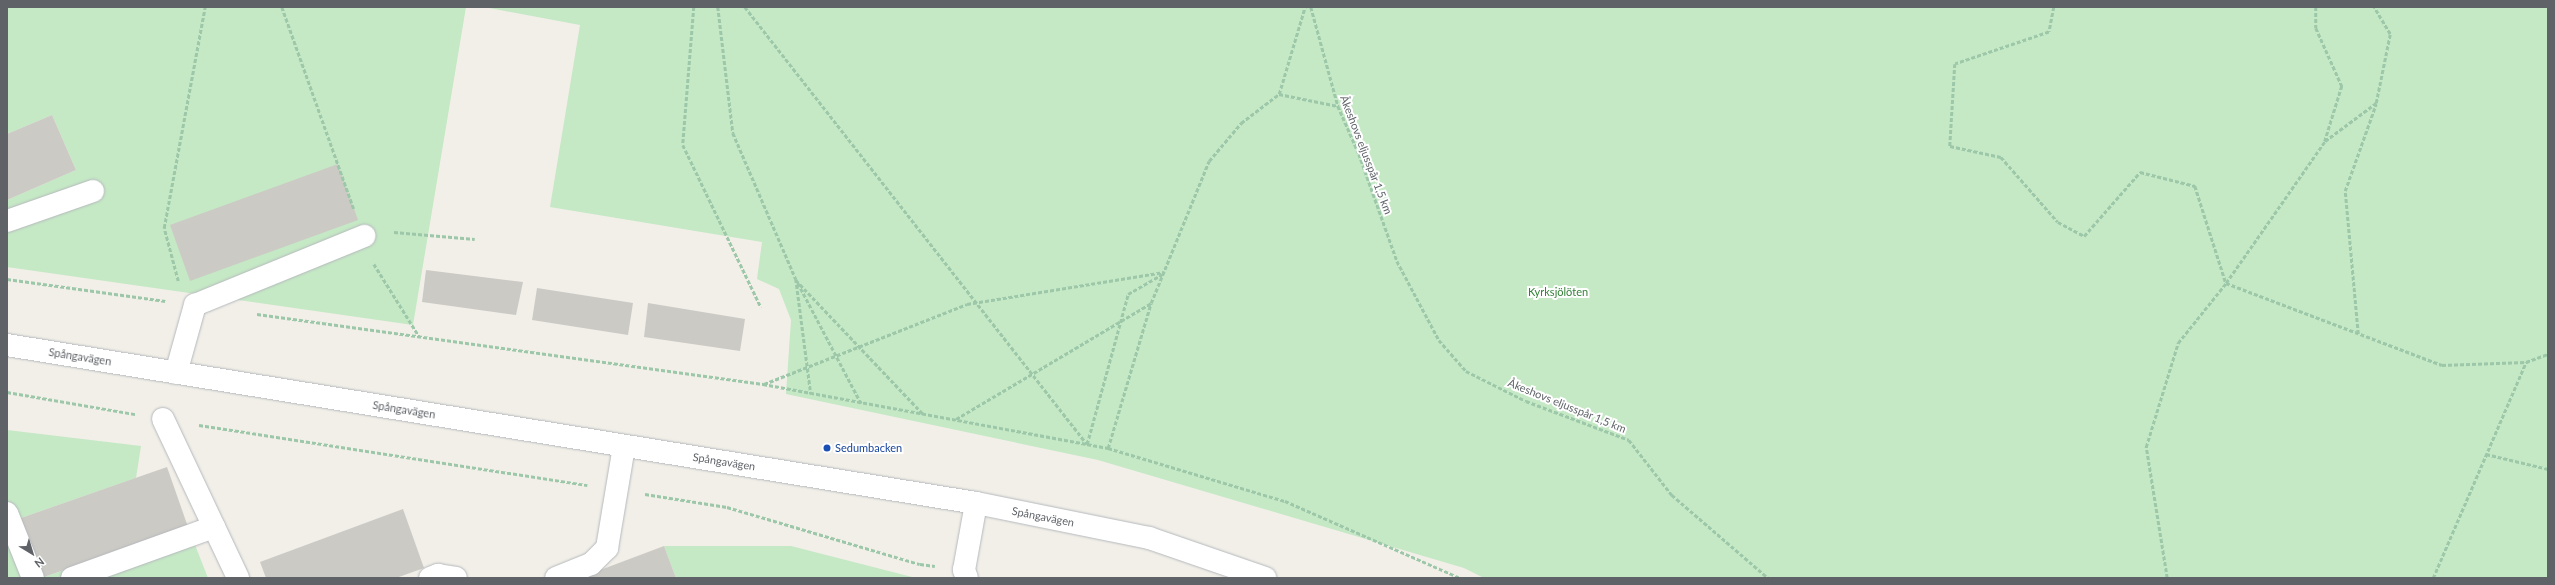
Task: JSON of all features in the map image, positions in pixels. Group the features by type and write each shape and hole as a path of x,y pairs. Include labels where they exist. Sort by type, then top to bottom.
{"street":[{"path":"7,222 93,191"},
{"path":"176,373 190,304 363,232"},
{"name":"Spångavägen","path":"7,345 976,503 1149,538 1265,578"},
{"path":"163,419 238,578"},
{"path":"556,578 591,564 607,548 624,446"},
{"path":"966,574 976,503"},
{"path":"7,513 33,578"},
{"path":"72,578 214,528"},
{"path":"430,578 438,575 456,578"}],"path":[{"path":"7,279 190,304 164,228 205,7"},
{"path":"282,7 374,264 420,336"},
{"path":"694,7 682,145 761,307"},
{"path":"718,7 733,133 796,279 861,403"},
{"path":"744,7 1087,444"},
{"path":"1108,448 1151,303 1209,161 1241,123 1279,94 1305,7"},
{"name":"Åkeshovs eljusspår 1,5 km","path":"1311,7 1338,106 1360,154 1397,261 1439,340 1466,371 1526,401 1629,440 1672,495 1768,578"},
{"path":"2054,7 2049,32 1955,64 1950,146 2001,157 2058,222 2084,236 2140,172 2195,186 2226,283"},
{"path":"2168,578 2146,447 2178,343 2226,283 2325,141 2342,86 2316,28 2316,7"},
{"path":"2358,334 2345,191 2376,103 2390,34 2374,7"},
{"path":"1279,94 1338,106"},
{"path":"2325,141 2376,103"},
{"path":"363,232 475,240"},
{"path":"763,384 976,302 1164,272"},
{"path":"1087,444 1128,294 1164,272"},
{"path":"796,279 923,414"},
{"path":"796,279 811,394"},
{"path":"2226,283 2442,365 2526,362 2548,354"},
{"path":"955,420 1151,303"},
{"path":"249,313 763,384 1108,448 1285,501 1460,578"},
{"path":"2433,578 2526,362"},
{"path":"7,392 163,419 727,507 920,564 966,574"},
{"path":"2486,454 2548,469"}],"green space":[{"path":"7,7 466,7 413,325 7,267 7,200 76,170 52,115 7,134"},
{"name":"Kyrksjölöten","path":"484,7 2548,7 2548,578 1484,578 1464,568 1098,460 786,394 791,320 779,289 757,279 762,242 550,207 580,25"},
{"path":"7,430 141,446 136,478 21,518 41,578 7,578"},
{"path":"188,527 208,578 41,578"},
{"path":"664,546 791,546 916,578 676,578"}],"building":[{"path":"52,115 76,170 7,200 7,134"},
{"path":"338,164 358,220 190,281 170,225"},
{"path":"426,270 523,282 516,315 422,302"},
{"path":"537,288 633,303 628,335 532,320"},
{"path":"648,303 745,319 740,351 644,337"},
{"path":"167,467 188,527 41,578 21,518"},
{"path":"403,509 424,568 396,578 266,578 260,562"},
{"path":"664,546 676,578 579,578"}],"place":[{"name":"Sedumbacken","path":"827,448"}]}
